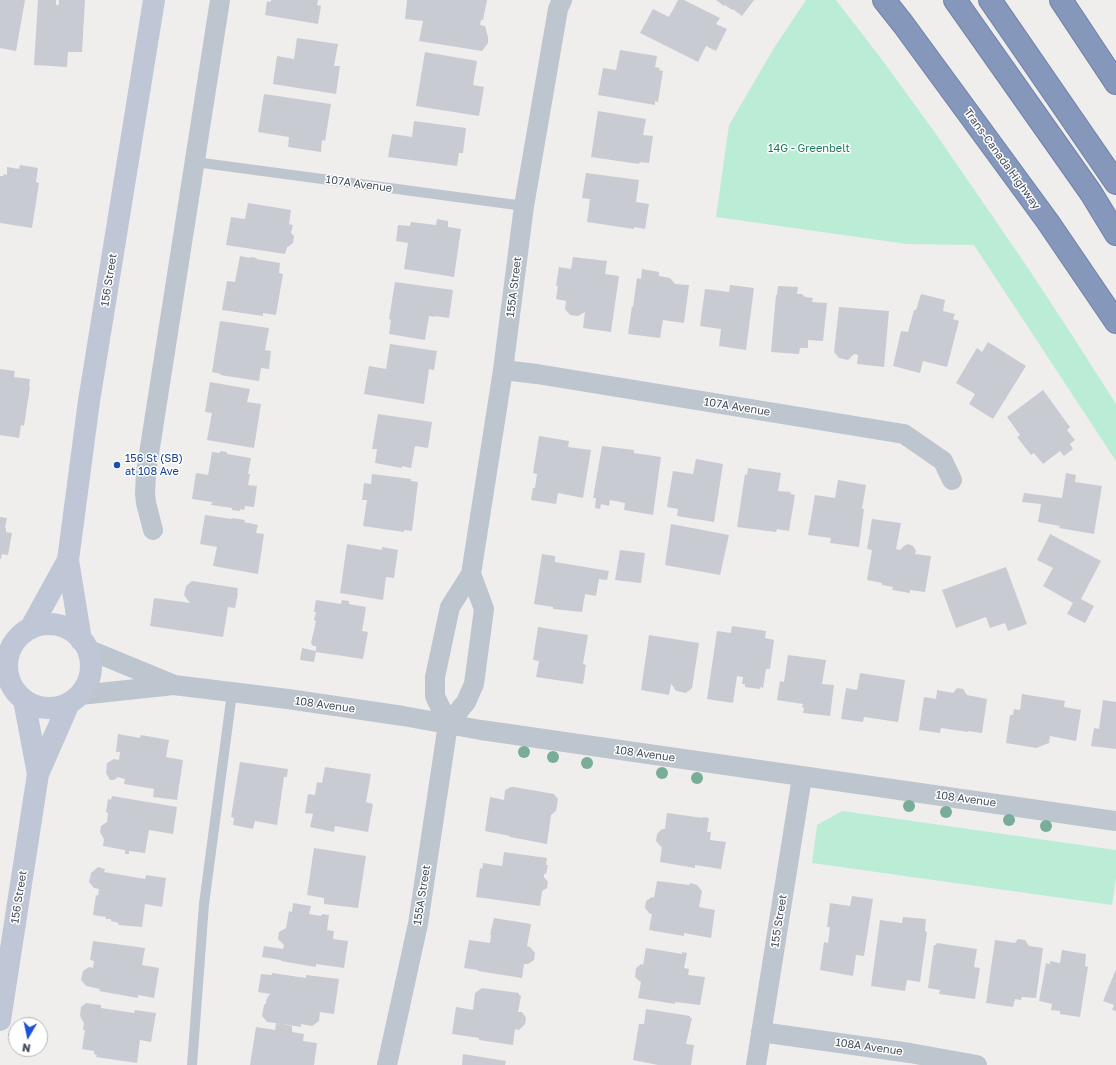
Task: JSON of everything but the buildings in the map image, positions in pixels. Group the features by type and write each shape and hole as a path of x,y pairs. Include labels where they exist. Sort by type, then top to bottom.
{"highway":[{"name":"Trans-Canada Highway","path":"884,0 1048,222 1116,322"},
{"path":"955,0 1091,192 1116,234"},
{"path":"990,0 1116,183"},
{"path":"1061,0 1116,83"}],"street":[{"name":"156 Street","path":"84,644 68,560 89,401 154,0"},
{"path":"153,530 146,503 146,473 220,0"},
{"name":"155A Street","path":"448,724 435,696 435,677 450,607 471,574 503,370 524,206 558,10 562,0"},
{"name":"107A Avenue","path":"503,370 537,374 904,434 943,460 952,480"},
{"name":"156 Street","path":"16,637 68,560"},
{"name":"155A Street","path":"387,1065 418,924 448,724 466,702 474,684 484,608 471,574"},
{"path":"44,624 54,625 63,627 75,633 84,644 90,655 91,669 88,683 75,699 56,708 42,708 28,704 11,688 6,671 7,657 16,637 35,626 44,624"},
{"name":"108 Avenue","path":"84,644 174,685"},
{"name":"108 Avenue","path":"75,699 174,685 288,699 403,716 489,731 1116,821"},
{"name":"156 Street","path":"11,688 38,774"},
{"name":"156 Street","path":"0,1020 38,774 75,699"},
{"name":"155 Street","path":"756,1065 802,776"},
{"name":"108A Avenue","path":"761,1032 977,1065"}],"lane":[{"name":"107A Avenue","path":"195,162 524,206"},
{"path":"192,1065 204,904 232,693"}],"green space":[{"name":"14G - Greenbelt","path":"806,0 836,0 936,134 1028,268 1116,404 1116,461 974,245 907,244 716,217 729,125 774,48"},
{"path":"842,811 1116,850 1116,878 1112,905 812,863 817,825"}],"place":[{"name":"156 St (SB) at 108 Ave","path":"117,465"}]}
